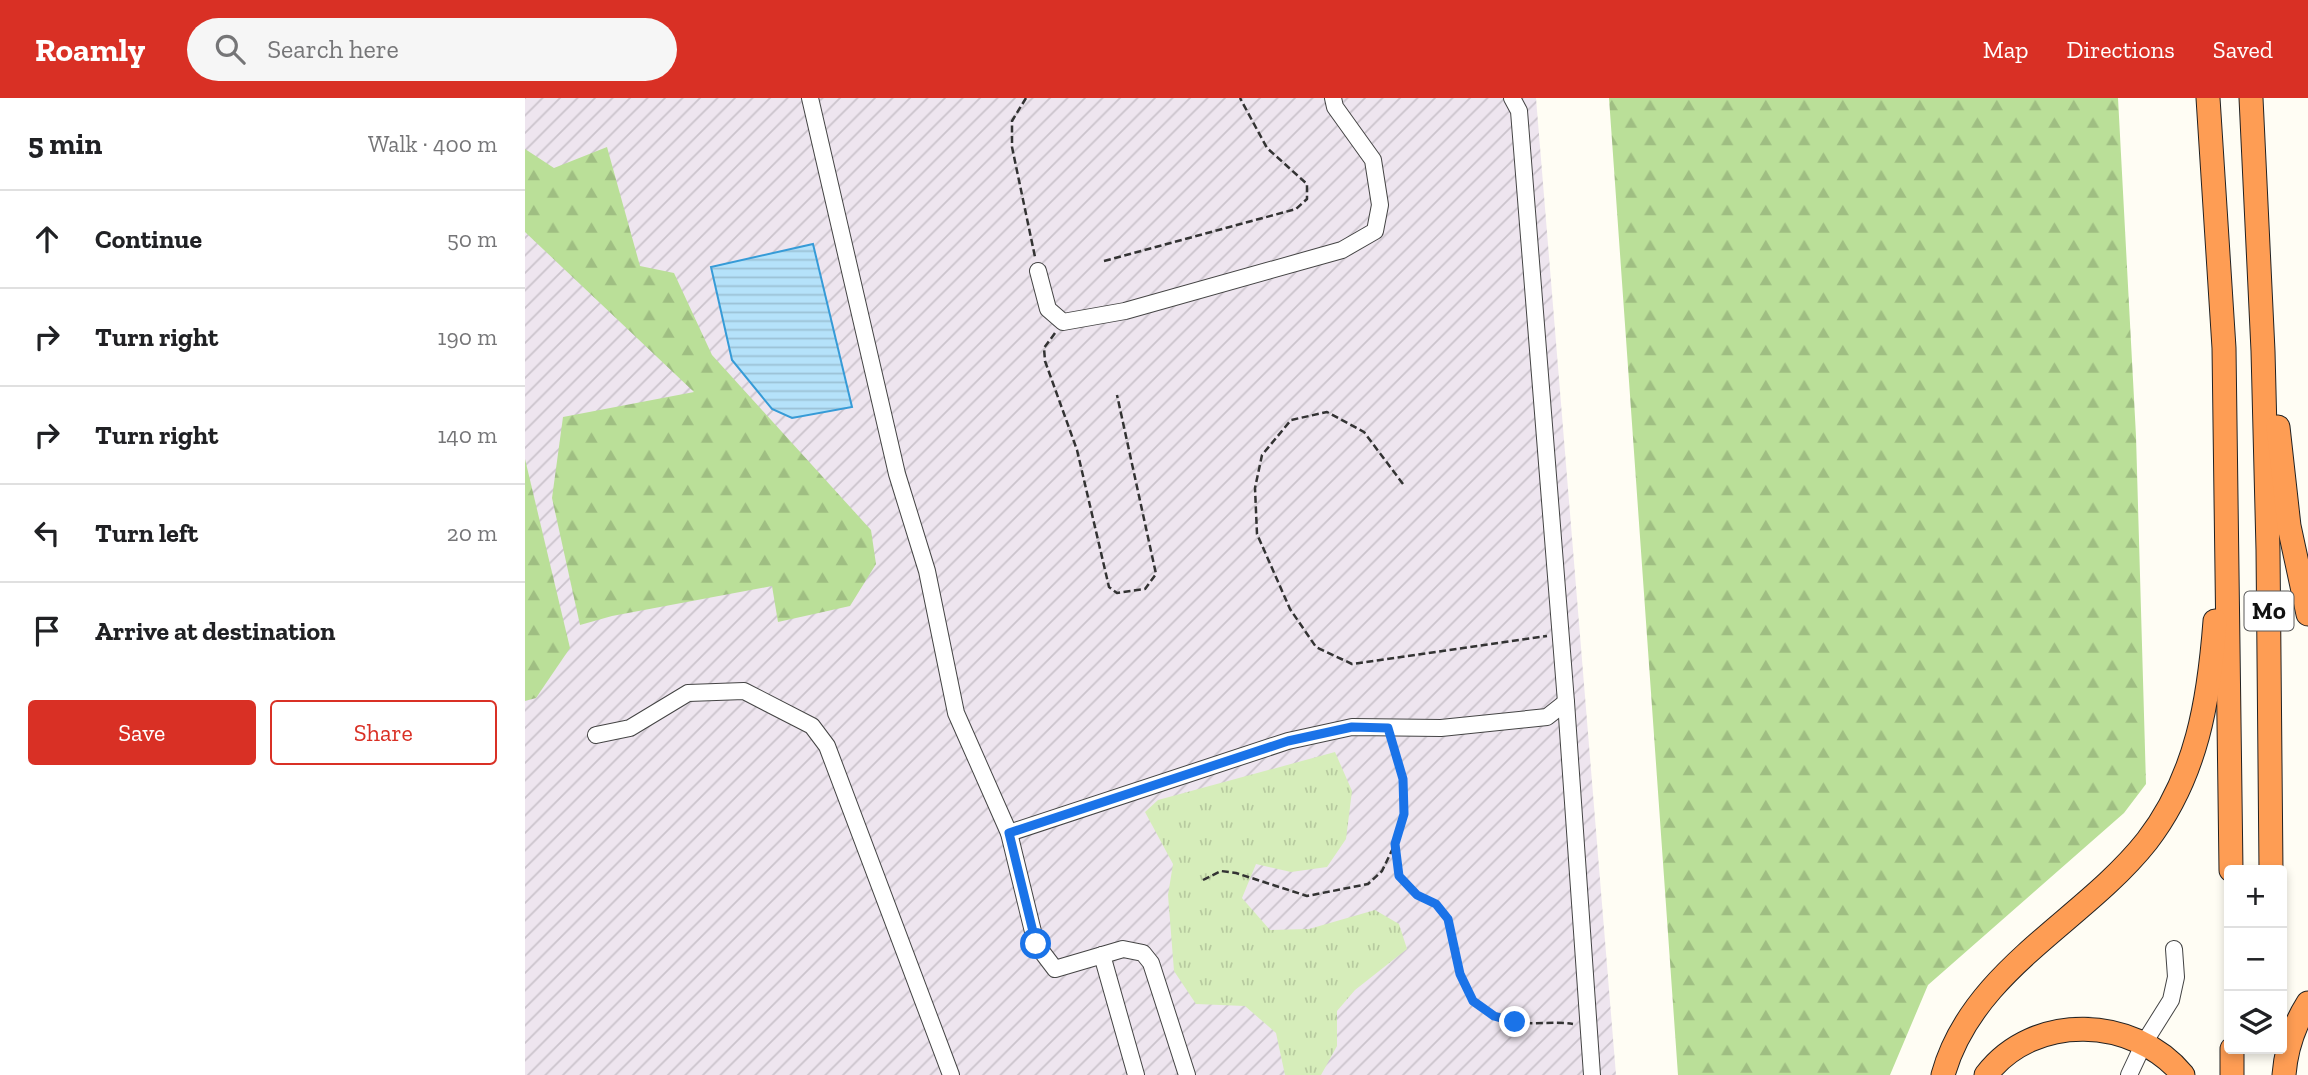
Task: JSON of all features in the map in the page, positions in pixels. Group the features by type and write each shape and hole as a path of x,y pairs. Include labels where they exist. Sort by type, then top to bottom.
{"highway":[{"name":"M0","path":"2208,98 2224,348 2231,865"},
{"name":"M0","path":"2251,98 2263,351 2271,865"},
{"path":"2263,351 2277,408 2290,526 2308,614"},
{"path":"1943,1075 1957,1038 1972,1012 2005,975 2098,892 2134,855 2154,831 2181,784 2195,750 2208,695 2217,605 2218,509 2227,465"},
{"path":"2284,1075 2286,1055 2308,1003"},
{"path":"1986,1075 1997,1062 2019,1046 2053,1032 2077,1029 2122,1033 2166,1057 2183,1075"},
{"path":"2232,1054 2232,1075"},
{"path":"2270,1054 2270,1075"}],"lane":[{"path":"810,98 897,474 926,571 956,713 1009,833 1036,944 1055,969 1123,949 1143,953 1151,963 1187,1075"},
{"path":"1038,271 1048,309 1063,322 1125,312 1342,250 1375,231 1380,205 1373,160 1335,107 1333,98"},
{"path":"1512,98 1520,111 1593,1075"},
{"path":"596,735 630,729 688,693 744,691 812,726 827,746 951,1075"},
{"path":"1009,833 1288,741 1352,727 1441,728 1547,717 1566,702"},
{"path":"2129,1075 2144,1043 2171,1000 2175,987 2174,949"},
{"path":"1102,955 1136,1075"}],"path":[{"path":"1026,98 1012,121 1012,147 1038,271"},
{"path":"1104,261 1296,209 1307,199 1307,184 1267,148 1240,98"},
{"path":"1063,322 1044,348 1045,361 1077,450 1109,587 1117,593 1145,589 1156,574 1117,395"},
{"path":"1403,484 1364,432 1327,412 1291,420 1262,455 1255,488 1257,534 1290,609 1316,648 1352,664 1560,634"},
{"path":"1203,880 1221,871 1236,873 1307,896 1368,884 1382,871 1395,844 1404,814 1403,779 1388,728"},
{"path":"1395,844 1399,876 1417,895 1436,904 1448,919 1460,974 1473,1001 1494,1016 1515,1022 1558,1022 1588,1027"}],"shaded area":[{"path":"525,98 1536,98 1616,1075 525,1075"}],"green space":[{"path":"1609,98 2118,98 2136,436 2146,784 2124,813 1928,985 1890,1075 1678,1075"},
{"path":"607,147 640,266 674,273 712,355 871,530 876,564 850,606 778,622 772,586 612,616 580,625 552,498 563,417 694,392 525,232 525,149 554,168"},
{"path":"525,459 570,648 536,698 525,701"},
{"path":"1335,752 1352,791 1346,839 1327,867 1291,872 1256,864 1242,898 1270,930 1309,929 1375,910 1399,924 1407,949 1355,990 1337,1011 1337,1046 1321,1075 1285,1075 1276,1033 1245,1006 1196,1004 1174,971 1168,895 1173,864 1145,812 1158,800"}],"water":[{"path":"813,244 852,407 792,418 772,409 732,360 711,267"}],"route":[{"path":"1036,944 1009,833 1288,741 1352,727 1388,728 1403,779 1404,814 1395,844 1399,876 1417,895 1436,904 1448,919 1460,974 1473,1001 1494,1016 1515,1022"}]}
